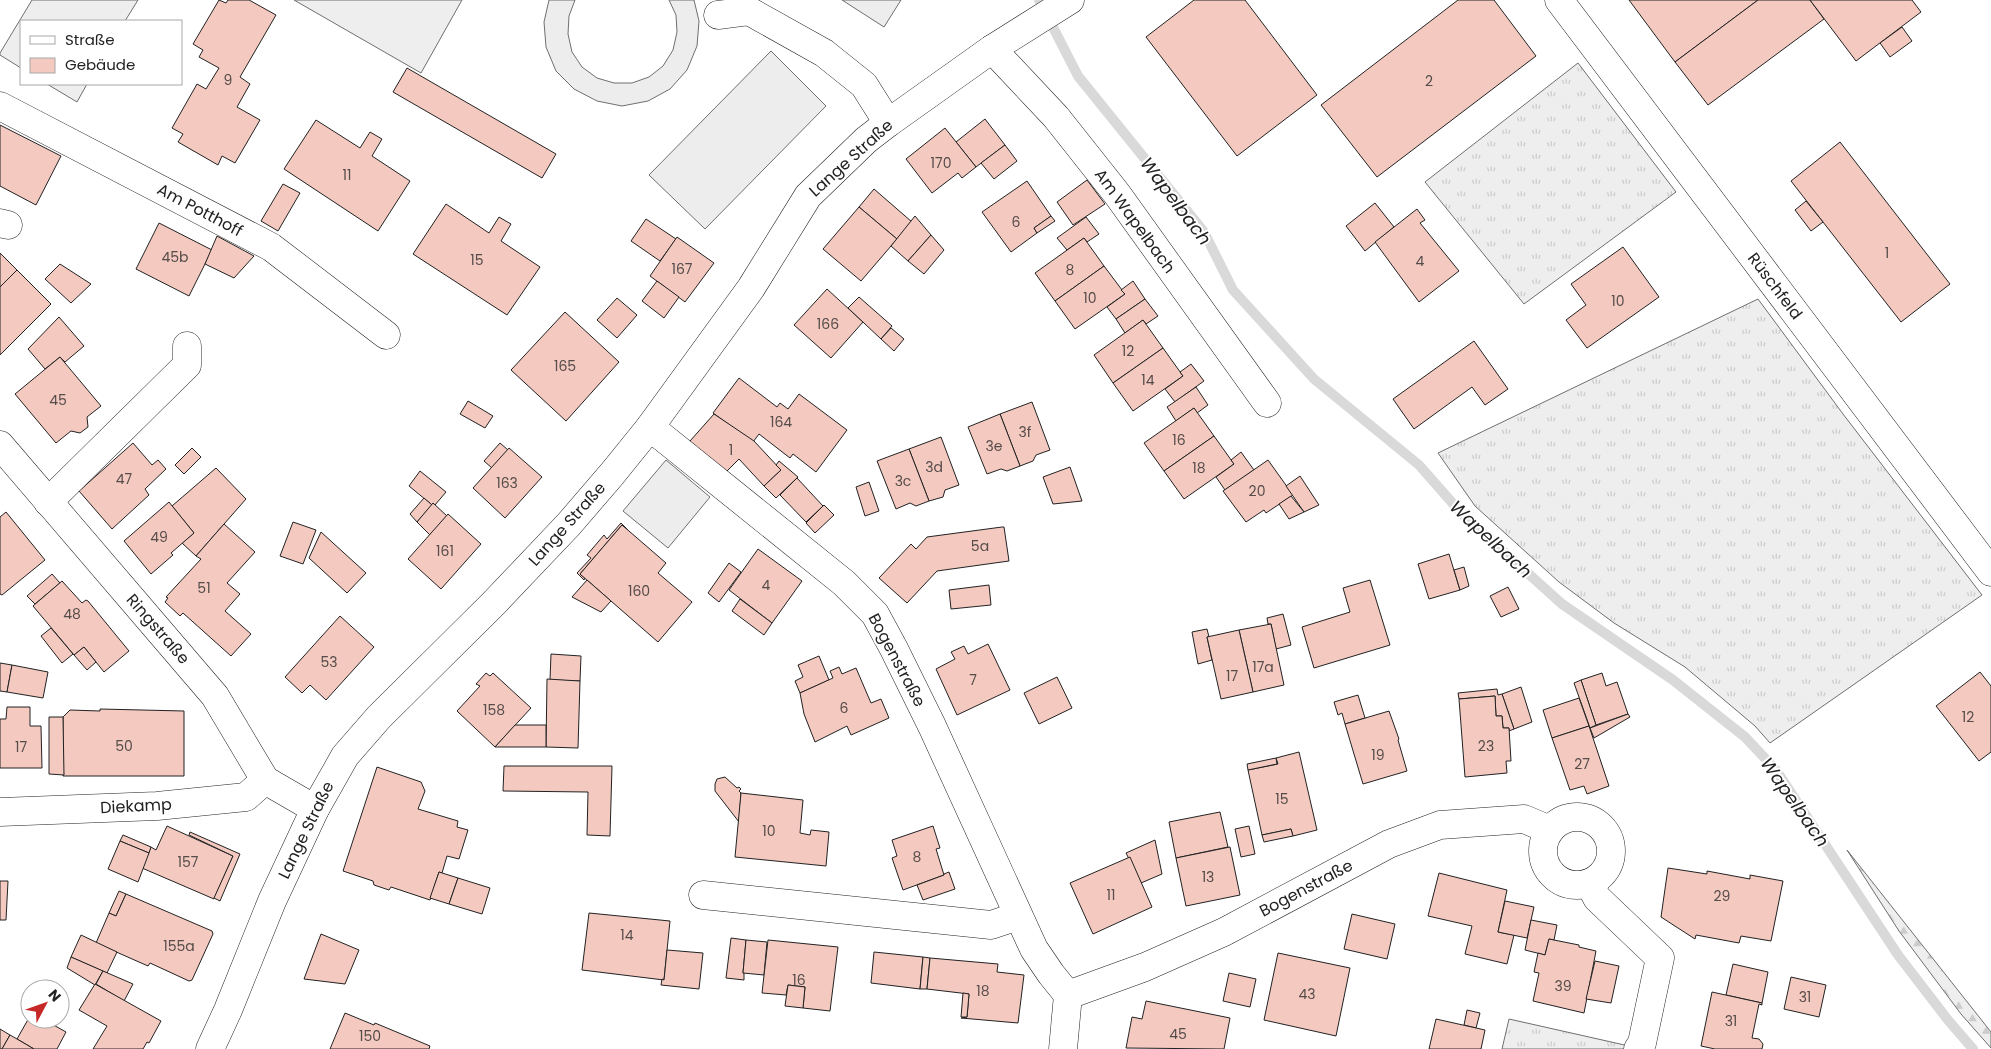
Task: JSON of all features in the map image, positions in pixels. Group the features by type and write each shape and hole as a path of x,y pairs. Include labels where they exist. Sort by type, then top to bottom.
{"street":[{"name":"Lange Straße","path":"210,1049 228,1010 272,901 315,809 345,756 378,717 494,603 569,524 650,427 750,288 808,196 866,140 888,123 1002,42 1070,0"},
{"name":"Rüschfeld","path":"1559,0 1991,572"},
{"path":"718,15 749,11 824,53 864,84 888,123"},
{"name":"Am Wapelbach","path":"1002,42 1056,117 1111,187 1267,403"},
{"name":"Am Potthoff","path":"0,106 271,247 386,335"},
{"path":"48,502 187,365 186,346"},
{"name":"Bogenstraße","path":"650,427 844,583 875,614 932,726 1034,949 1068,995 1145,967 1224,932 1389,844 1440,825 1524,819 1550,830"},
{"name":"Ringstraße","path":"0,445 215,696 265,780 315,809"},
{"name":"Diekamp","path":"0,812 157,806 246,797 265,780"},
{"path":"1577,817 1587,818 1603,829 1611,849 1610,860 1606,870 1589,883 1578,885 1568,883 1557,878 1550,871 1545,861 1543,850 1550,830 1558,823 1577,817"},
{"path":"1589,883 1597,898 1660,958 1642,1043 1638,1049"},
{"path":"703,895 991,925 1018,916"},
{"path":"1063,1049 1068,995"}],"green space":[{"path":"32,0 138,0 126,20 20,20 20,67 0,55 0,53"},
{"path":"294,0 462,0 421,73"},
{"path":"1578,63 1676,192 1524,304 1425,182"},
{"path":"49,85 86,85 77,102"},
{"path":"1758,299 1843,414 1982,595 1770,743 1755,726 1685,667 1614,623 1559,582 1475,506 1438,453"},
{"path":"1847,850 1991,1032 1991,1048 1961,1014 1899,931"},
{"path":"1509,1019 1629,1046 1627,1049 1502,1049"}],"shaded area":[{"path":"549,0 575,0 569,16 568,34 572,52 582,67 597,78 614,83 632,83 649,77 663,66 673,50 677,32 676,15 669,0 694,0 699,21 697,46 687,70 670,89 648,101 622,106 597,101 574,89 556,71 546,47 544,22"},
{"path":"842,0 901,0 884,27"},
{"path":"771,51 826,106 705,229 649,175"},
{"path":"666,460 710,497 668,548 623,511"}],"building":[{"path":"219,0 226,3 228,0 249,0 276,15 240,77 250,84 237,107 260,120 235,163 222,156 218,165 178,142 183,134 172,128 197,84 206,89 219,68 199,57 203,50 193,44"},
{"path":"1194,0 1245,0 1317,95 1237,156 1146,37"},
{"path":"1458,0 1494,0 1536,56 1377,177 1321,105"},
{"path":"1629,0 1758,0 1675,62"},
{"path":"1758,0 1810,0 1824,19 1708,105 1675,62"},
{"path":"1810,0 1912,0 1921,12 1856,61"},
{"path":"1902,27 1912,41 1890,57 1880,43"},
{"path":"407,68 556,154 542,178 393,92"},
{"path":"985,119 1005,145 976,167 956,142"},
{"path":"316,120 360,148 370,132 382,139 372,156 410,181 378,231 284,169"},
{"path":"0,125 61,156 36,205 0,186"},
{"path":"945,128 976,167 962,178 958,173 932,193 906,159"},
{"path":"1840,142 1950,284 1901,322 1791,181"},
{"path":"1005,145 1017,161 994,179 981,163"},
{"path":"1087,180 1105,204 1073,225 1057,202"},
{"path":"1027,181 1051,216 1034,228 1037,233 1011,252 982,212"},
{"path":"283,184 300,193 278,231 261,221"},
{"path":"874,189 912,222 897,239 859,207"},
{"path":"1806,201 1823,222 1811,231 1795,210"},
{"path":"1375,203 1394,227 1365,251 1346,226"},
{"path":"446,204 489,233 499,217 511,224 501,241 540,267 507,315 413,254"},
{"path":"859,207 897,239 861,281 823,249"},
{"path":"1417,209 1425,220 1420,223 1459,271 1419,302 1375,242"},
{"path":"915,216 931,235 908,261 891,246"},
{"path":"1051,216 1055,221 1037,233 1034,228"},
{"path":"1086,217 1099,234 1087,242 1084,238 1067,250 1057,238"},
{"path":"646,219 676,239 660,261 631,241"},
{"path":"159,223 212,250 189,296 136,269"},
{"path":"931,235 944,250 924,274 908,261"},
{"path":"217,236 254,256 234,278 205,264"},
{"path":"677,237 714,263 685,302 650,276"},
{"path":"1084,238 1104,266 1055,301 1035,273"},
{"path":"1623,247 1659,297 1587,348 1566,320 1586,305 1571,284"},
{"path":"0,253 17,270 0,287"},
{"path":"60,264 91,284 71,303 45,279"},
{"path":"1104,266 1125,294 1075,329 1055,301"},
{"path":"17,270 51,304 0,355 0,287"},
{"path":"657,281 679,297 664,318 642,301"},
{"path":"1133,281 1145,299 1116,319 1107,307 1125,294 1121,290"},
{"path":"827,289 863,322 831,358 794,325"},
{"path":"859,297 892,326 881,339 848,308"},
{"path":"617,298 637,315 617,338 597,320"},
{"path":"1145,299 1158,316 1146,324 1143,320 1125,333 1116,319"},
{"path":"565,312 619,362 566,421 511,370"},
{"path":"59,317 84,346 65,362 60,357 45,369 28,349"},
{"path":"1143,320 1163,348 1113,383 1094,355"},
{"path":"891,328 904,339 894,351 881,339"},
{"path":"1474,341 1508,389 1485,405 1472,387 1414,429 1393,399"},
{"path":"1163,348 1183,376 1133,411 1113,383"},
{"path":"60,357 101,406 87,417 88,427 80,433 71,431 56,443 15,394"},
{"path":"1191,364 1204,381 1175,402 1165,389 1183,376 1180,372"},
{"path":"739,378 777,407 780,403 788,409 799,394 847,430 816,472 793,454 790,458 759,434 753,442 713,413"},
{"path":"1196,387 1208,405 1197,413 1194,408 1176,421 1167,407"},
{"path":"468,401 493,416 485,428 460,414"},
{"path":"1032,402 1050,450 1036,455 1033,461 1020,466 1000,414"},
{"path":"1194,408 1214,436 1164,471 1144,443"},
{"path":"714,414 754,441 781,470 764,486 739,459 725,473 690,441"},
{"path":"1000,414 1020,466 1007,471 1001,469 987,474 968,427"},
{"path":"1214,436 1234,464 1184,499 1164,471"},
{"path":"941,437 959,485 945,490 943,497 929,501 909,449"},
{"path":"133,443 152,465 158,460 166,469 145,489 149,495 112,529 79,491"},
{"path":"500,443 508,450 492,468 484,461"},
{"path":"192,448 201,457 184,474 175,465"},
{"path":"509,448 542,477 505,518 473,488"},
{"path":"909,449 929,501 916,506 910,503 896,509 877,461"},
{"path":"1241,452 1254,470 1225,490 1216,477 1234,464 1231,460"},
{"path":"1268,460 1293,495 1266,513 1264,510 1246,522 1223,491"},
{"path":"779,461 798,477 776,498 764,486 781,470 776,465"},
{"path":"1070,467 1082,501 1053,504 1043,477"},
{"path":"216,468 246,499 196,556 182,543 194,533 172,506"},
{"path":"420,471 446,492 435,505 432,505 409,486"},
{"path":"1300,476 1319,505 1304,512 1286,486"},
{"path":"797,478 823,506 806,522 780,495"},
{"path":"869,482 879,511 865,516 856,487"},
{"path":"1291,496 1304,512 1289,519 1279,504"},
{"path":"424,498 432,505 417,522 410,514"},
{"path":"169,502 194,533 151,574 124,541"},
{"path":"433,503 447,516 430,535 417,522"},
{"path":"824,505 834,515 815,533 806,523"},
{"path":"6,512 45,560 2,595 0,594 0,517"},
{"path":"448,514 481,544 441,589 408,559"},
{"path":"293,522 316,530 303,564 280,556"},
{"path":"621,523 628,530 622,525 580,574 585,578 584,580 577,573 591,558 587,555 604,535 607,539"},
{"path":"224,524 255,552 227,583 240,594 225,611 251,634 231,656 183,613 180,616 165,602 168,598 166,597 201,559 196,556"},
{"path":"622,525 666,563 658,573 692,602 658,642 580,574"},
{"path":"1004,527 1009,561 937,571 907,603 879,578 911,544 916,549 927,537"},
{"path":"321,532 366,573 347,593 309,558"},
{"path":"758,549 802,581 772,623 729,590"},
{"path":"1449,554 1460,590 1429,599 1418,564"},
{"path":"729,563 741,572 719,602 708,593"},
{"path":"1464,567 1469,586 1460,590 1454,570"},
{"path":"52,574 60,583 35,604 27,596"},
{"path":"587,580 611,601 601,612 572,597"},
{"path":"1370,580 1390,645 1314,668 1302,627 1350,612 1343,588"},
{"path":"62,581 82,603 86,600 88,601 129,651 104,672 84,647 74,655 33,606"},
{"path":"989,585 991,605 951,609 949,590"},
{"path":"1508,587 1519,609 1501,617 1490,596"},
{"path":"740,599 772,623 764,635 732,611"},
{"path":"1283,614 1291,645 1276,649 1271,624 1268,624 1267,618"},
{"path":"340,616 374,647 326,700 310,685 302,693 285,677"},
{"path":"1271,624 1284,685 1253,692 1239,630"},
{"path":"51,628 73,654 62,663 41,636"},
{"path":"1207,629 1212,660 1198,664 1192,632"},
{"path":"1239,630 1253,692 1221,699 1207,637"},
{"path":"988,644 1010,690 957,715 936,669 955,659 951,652 964,646 968,654"},
{"path":"84,647 96,662 87,670 74,655"},
{"path":"551,654 581,656 580,681 550,680"},
{"path":"819,656 829,680 800,693 795,681 803,677 798,665"},
{"path":"0,663 12,665 7,692 0,691"},
{"path":"12,665 48,672 43,698 7,692"},
{"path":"839,667 842,674 856,668 871,703 881,699 889,718 851,735 847,726 815,742 804,714 800,693 833,678 830,671"},
{"path":"1980,672 1991,686 1991,752 1979,761 1936,706"},
{"path":"486,673 490,676 493,673 531,708 495,747 457,711 480,686 476,684"},
{"path":"1602,673 1606,686 1617,682 1628,714 1596,725 1581,680"},
{"path":"1057,677 1072,708 1039,724 1024,693"},
{"path":"547,679 580,681 578,748 546,747"},
{"path":"1581,680 1596,725 1590,728 1574,683"},
{"path":"1521,687 1532,722 1514,729 1502,694"},
{"path":"1497,689 1498,695 1502,694 1514,729 1509,731 1509,728 1503,728 1502,716 1496,716 1495,696 1459,699 1458,693"},
{"path":"1358,695 1365,718 1345,724 1342,713 1338,715 1334,702"},
{"path":"1495,696 1496,716 1502,716 1503,728 1509,728 1511,761 1506,761 1507,773 1465,777 1459,699"},
{"path":"1579,698 1589,726 1552,738 1543,710"},
{"path":"7,707 30,707 30,726 41,726 42,768 0,768 0,719 6,719"},
{"path":"100,709 184,711 184,776 63,776 63,717 70,710 100,711"},
{"path":"1389,711 1399,739 1407,771 1363,784 1345,724"},
{"path":"1628,714 1630,717 1594,738 1590,728"},
{"path":"49,717 63,717 64,775 49,774"},
{"path":"515,725 546,725 546,747 495,747"},
{"path":"1589,726 1609,786 1587,794 1584,786 1570,790 1552,738"},
{"path":"1299,752 1317,830 1293,836 1291,829 1262,835 1248,770 1278,764 1276,758"},
{"path":"1276,758 1277,764 1248,770 1247,764"},
{"path":"504,766 612,766 610,836 587,835 588,792 503,791"},
{"path":"377,767 421,782 425,791 418,809 458,821 457,827 468,830 459,859 447,856 442,873 439,872 430,900 391,887 389,890 374,885 373,881 343,871"},
{"path":"725,777 737,788 741,789 739,791 741,793 739,822 715,791 717,779"},
{"path":"741,793 803,800 800,833 810,835 811,830 829,832 826,866 735,857"},
{"path":"1220,812 1228,847 1176,858 1169,822"},
{"path":"167,826 233,856 214,899 142,868 151,847 156,850"},
{"path":"933,826 940,848 936,849 944,875 903,890 892,858 897,856 892,840"},
{"path":"1249,826 1255,854 1241,857 1235,829"},
{"path":"1291,829 1293,836 1264,842 1262,835"},
{"path":"190,832 240,854 220,901 214,898 233,856 189,835"},
{"path":"123,835 151,847 149,853 120,841"},
{"path":"1155,840 1162,874 1141,883 1126,853"},
{"path":"120,841 149,853 138,882 108,869"},
{"path":"1230,847 1240,895 1186,906 1176,858"},
{"path":"1130,857 1152,907 1093,934 1070,883"},
{"path":"1668,868 1707,874 1707,871 1750,879 1750,875 1783,881 1771,941 1741,936 1739,943 1696,935 1695,939 1661,917"},
{"path":"439,872 458,878 449,904 430,898"},
{"path":"949,872 955,889 923,900 917,885"},
{"path":"1439,873 1507,890 1498,932 1514,935 1507,964 1465,954 1472,926 1428,916"},
{"path":"458,878 490,888 482,914 449,904"},
{"path":"0,881 8,881 6,920 0,920"},
{"path":"119,891 126,894 116,916 109,913"},
{"path":"126,894 212,931 213,934 192,980 189,981 150,963 148,966 96,943 109,913 116,916"},
{"path":"1505,901 1534,907 1527,938 1498,932"},
{"path":"589,913 670,921 664,980 582,970"},
{"path":"1352,914 1395,924 1387,959 1344,949"},
{"path":"1531,920 1557,925 1554,940 1549,939 1545,955 1525,950"},
{"path":"321,934 359,950 345,984 304,979"},
{"path":"81,935 117,952 107,973 71,957"},
{"path":"731,938 746,940 744,980 726,978"},
{"path":"1549,939 1579,945 1579,947 1596,951 1584,1013 1533,1001 1539,973 1534,972 1538,953 1545,955"},
{"path":"746,940 767,942 764,975 743,973"},
{"path":"768,940 838,947 830,1011 803,1008 805,987 788,985 786,995 762,993"},
{"path":"667,950 703,953 699,989 661,985 662,979 664,980"},
{"path":"874,952 923,957 920,989 871,983"},
{"path":"1278,953 1350,968 1336,1036 1264,1020"},
{"path":"71,957 103,971 95,985 67,968"},
{"path":"923,957 930,958 927,989 920,989"},
{"path":"930,958 998,964 997,972 1024,975 1018,1023 961,1018 967,1017 969,994 927,989"},
{"path":"1595,961 1619,966 1611,1003 1586,999"},
{"path":"1733,964 1768,972 1762,1003 1726,995"},
{"path":"103,971 133,984 124,1001 96,984"},
{"path":"1229,973 1256,979 1250,1007 1223,1001"},
{"path":"1791,977 1826,985 1819,1017 1784,1009"},
{"path":"95,984 161,1021 149,1043 147,1042 143,1049 93,1049 107,1026 79,1010"},
{"path":"788,985 805,987 803,1008 785,1006"},
{"path":"1712,992 1762,1003 1762,1005 1759,1004 1752,1038 1759,1039 1763,1044 1762,1049 1715,1049 1701,1046"},
{"path":"963,993 969,994 967,1017 961,1017"},
{"path":"1146,1001 1230,1018 1224,1049 1126,1048 1132,1017 1142,1019"},
{"path":"1467,1010 1480,1013 1476,1028 1464,1025"},
{"path":"345,1013 374,1025 375,1023 430,1046 429,1049 330,1049"},
{"path":"1436,1019 1485,1030 1481,1049 1429,1049"},
{"path":"0,1029 10,1035 2,1049 0,1049"},
{"path":"23,1029 61,1029 66,1032 57,1049 34,1049 17,1039"},
{"path":"10,1035 17,1039 34,1049 2,1049"}],"waterway":[{"name":"Wapelbach","path":"1039,0 1078,76 1204,232 1233,290 1314,379 1419,465 1463,515 1562,604 1673,680 1745,737 1776,770 1898,955 1973,1049"}]}
